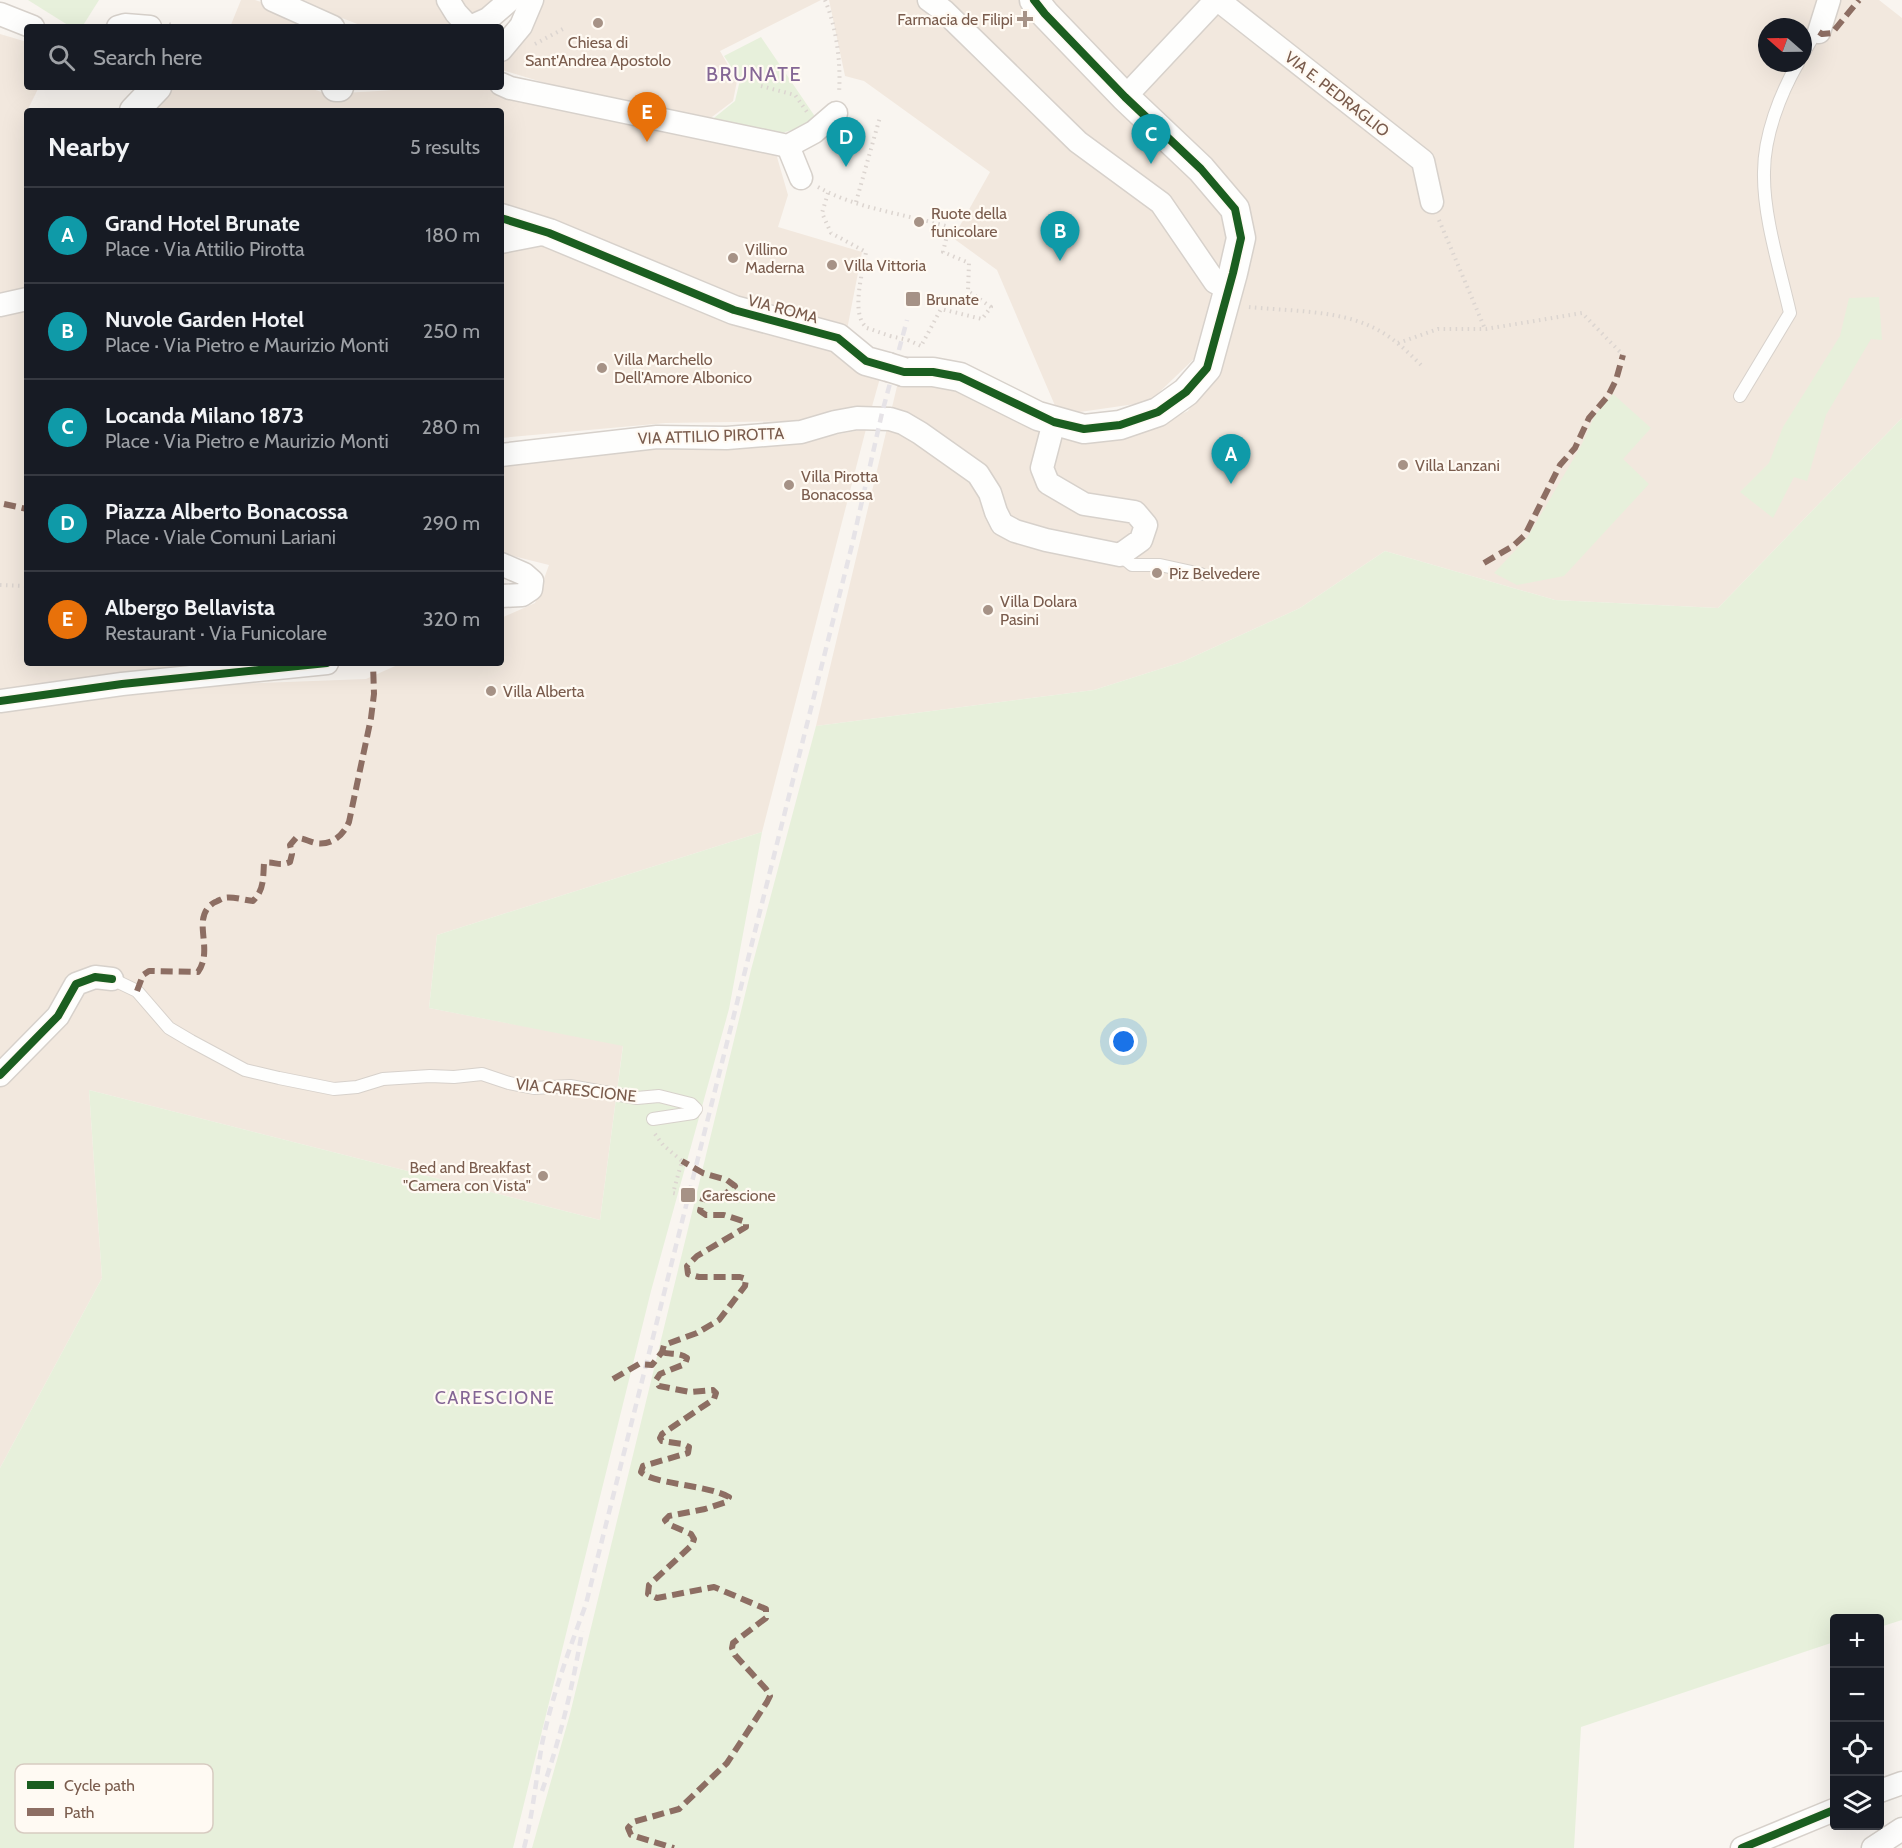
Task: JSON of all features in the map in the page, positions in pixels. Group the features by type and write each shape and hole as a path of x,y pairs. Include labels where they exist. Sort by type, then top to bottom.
{"street":[{"path":"273,0 326,24"},
{"path":"448,0 467,24"},
{"path":"477,24 488,19 510,0"},
{"path":"504,46 521,26 532,0"},
{"path":"929,0 944,11 1078,142 1161,203 1226,297"},
{"name":"VIA ROMA","path":"504,219 549,233 734,310 838,338 866,361 896,370 933,372 960,377 1054,422 1084,429 1120,425 1158,412 1186,392 1207,368 1240,238 1235,209 1201,169 1125,98 1034,0"},
{"path":"1125,98 1217,0"},
{"name":"VIA E. PEDRAGLIO","path":"1217,0 1424,161 1432,202"},
{"path":"1819,29 1829,0"},
{"path":"0,14 25,24"},
{"path":"504,85 616,112 788,146 814,132 836,113"},
{"path":"137,108 154,90"},
{"path":"788,146 801,178"},
{"path":"504,241 549,233"},
{"path":"0,305 24,300"},
{"name":"VIA ATTILIO PIROTTA","path":"504,455 657,437 727,438 801,432 857,418 890,419 903,423 920,433 978,474 990,493 1002,524 1015,531 1046,540 1120,555"},
{"path":"1054,422 1042,468 1048,483 1084,504 1135,512 1146,525 1142,540 1120,555"},
{"path":"504,565 524,574 532,581 531,588 522,595 504,596"},
{"path":"0,701 122,684 298,666"},
{"name":"VIA CARESCIONE","path":"0,1075 58,1017 76,984 95,977 111,979"},
{"path":"1884,1790 1902,1783"},
{"path":"1742,1848 1830,1812"},
{"path":"1873,1848 1902,1829"}],"lane":[{"path":"1812,40 1819,29"},
{"path":"1740,396 1790,313 1767,207 1764,172 1765,152 1772,124 1793,72"},
{"path":"1120,555 1132,565 1160,565 1201,574"},
{"name":"VIA CARESCIONE","path":"111,979 137,991 169,1028 245,1070 334,1089 357,1087 383,1079 482,1074 534,1088 570,1086 637,1098 659,1096 691,1104 696,1109 693,1113 653,1119"}],"path":[{"path":"825,0 830,12 841,67 836,113"},
{"path":"761,86 795,94 808,112 799,116"},
{"path":"856,202 880,117"},
{"path":"801,178 828,193 949,227 943,252 969,262 968,291 991,307 982,319 941,309 921,346 861,323 858,303 866,252 831,233 822,213 828,193"},
{"path":"1432,202 1486,329"},
{"path":"1226,297 1343,317 1372,327 1398,343 1423,367"},
{"path":"1398,343 1438,329 1486,329 1581,313 1623,355"},
{"path":"867,327 874,337"},
{"path":"0,585 24,586"}],"shaded area":[{"path":"241,0 255,0 288,11 315,24 231,24"},
{"path":"296,0 443,0 454,23 452,24 357,24"},
{"path":"455,0 498,0 477,14 458,6"},
{"path":"539,0 821,0 720,51 737,81 733,101 700,126 631,109 504,71 504,50"},
{"path":"829,0 919,0 1162,212 1195,259 1211,295 1198,355 1149,402 1059,415 997,270 953,238 990,172 864,81 845,76"},
{"path":"935,0 1026,0 1213,190 1227,223 1222,268 1214,270 1159,196 1073,133"},
{"path":"1043,0 1879,0 1902,18 1902,418 1718,608 1555,600 1385,551 1300,608 1182,662 1094,690 816,726 899,378 1145,431 1188,411 1221,363 1247,233"},
{"path":"0,34 24,41 24,90 38,90 28,108 24,108 24,296 0,301"},
{"path":"504,89 775,150 788,195 778,227 862,252 846,335 504,212 504,108 147,108 163,90 315,90 328,94 394,90"},
{"path":"553,244 828,340 880,378 871,410 806,421 666,423 504,438 504,252"},
{"path":"24,302 24,666 249,666 0,695 0,308"},
{"path":"866,429 762,832 437,935 429,1008 623,1045 600,1220 89,1090 102,1278 0,1468 0,705 177,686 366,679 395,666 504,666 504,617 535,603 549,565 504,554 504,457 643,443 796,442"}],"green space":[{"path":"28,0 99,0 84,24 66,24"},
{"path":"761,37 816,118 801,128 773,138 704,126 735,101 740,80 724,56"},
{"path":"1879,297 1882,340 1871,339 1826,415 1807,481 1794,477 1773,518 1740,492 1769,463 1783,427 1840,336 1849,298"},
{"path":"1613,394 1651,428 1623,459 1649,484 1564,576 1517,585 1494,573 1527,538 1581,446 1595,415"},
{"path":"1902,418 1902,1620 1884,1626 1884,1614 1830,1614 1830,1643 1581,1727 1574,1848 532,1848 570,1714 751,970 816,726 1094,690 1182,662 1300,608 1385,551 1555,600 1718,608"},
{"path":"762,832 729,1009 651,1291 513,1848 0,1848 0,1468 102,1278 89,1090 600,1220 623,1046 429,1008 437,935"}],"railway":[{"path":"524,1848 546,1726 561,1673 586,1604 907,320"},
{"path":"542,1791 555,1752 582,1631"}],"marked path":[{"path":"1819,32 1832,33 1859,0"},
{"path":"1484,563 1513,546 1525,535 1560,465 1575,448 1589,418 1608,396 1616,380 1623,355"},
{"path":"4,504 24,508"},
{"path":"137,991 143,975 149,971 198,972 203,963 203,924 208,908 224,898 253,901 261,888 264,863 290,862 292,854 290,845 296,838 321,844 336,839 343,832 349,822 371,718 374,694 373,666"},
{"path":"613,1379 639,1364 652,1365 662,1352 664,1345 697,1333 719,1320 745,1286 746,1279 740,1277 699,1277 688,1274 687,1266 697,1256 746,1227 746,1222 724,1215 706,1215 700,1211 703,1199 725,1194 735,1186 727,1180 703,1173 682,1161"},
{"path":"662,1352 687,1358 685,1364 660,1374 656,1380 659,1386 690,1392 713,1390 716,1393 714,1399 662,1434 660,1438 662,1441 689,1447 688,1453 643,1466 641,1472 656,1479 729,1497 726,1502 669,1516 665,1520 668,1524 691,1534 694,1539 692,1545 649,1585 648,1594 657,1598 714,1587 766,1609 766,1618 733,1643 732,1648 735,1655 770,1696 727,1763 679,1809 633,1822 628,1828 631,1835 674,1848"}],"cycle path":[{"path":"504,219 549,233 734,310 838,338 866,361 904,372 933,372 960,377 1054,422 1084,429 1120,425 1158,412 1186,392 1207,368 1241,238 1235,209 1201,169 1125,97 1034,0"},
{"path":"0,701 122,684 298,666"},
{"path":"0,1075 58,1016 76,984 95,977 112,979"},
{"path":"1742,1848 1830,1812"}],"place":[{"name":"Farmacia de Filipi","path":"1025,19"},
{"name":"Chiesa di Sant'Andrea Apostolo","path":"598,23"},
{"name":"Albergo Bellavista","path":"647,142"},
{"name":"Locanda Milano 1873","path":"1151,164"},
{"name":"Piazza Alberto Bonacossa","path":"846,167"},
{"name":"Ruote della funicolare","path":"919,222"},
{"name":"Villino Maderna","path":"733,258"},
{"name":"Nuvole Garden Hotel","path":"1060,261"},
{"name":"Villa Vittoria","path":"832,265"},
{"name":"Brunate","path":"913,299"},
{"name":"Villa Marchello Dell'Amore Albonico","path":"602,368"},
{"name":"Villa Lanzani","path":"1403,465"},
{"name":"Grand Hotel Brunate","path":"1231,484"},
{"name":"Villa Pirotta Bonacossa","path":"789,485"},
{"name":"Piz Belvedere","path":"1157,573"},
{"name":"Villa Dolara Pasini","path":"988,610"},
{"name":"Villa Alberta","path":"491,691"},
{"name":"Bed and Breakfast \"Camera con Vista\"","path":"543,1176"},
{"name":"Carescione","path":"688,1195"}],"district":[{"name":"BRUNATE","path":"754,74"},
{"name":"CARESCIONE","path":"495,1398"}]}
